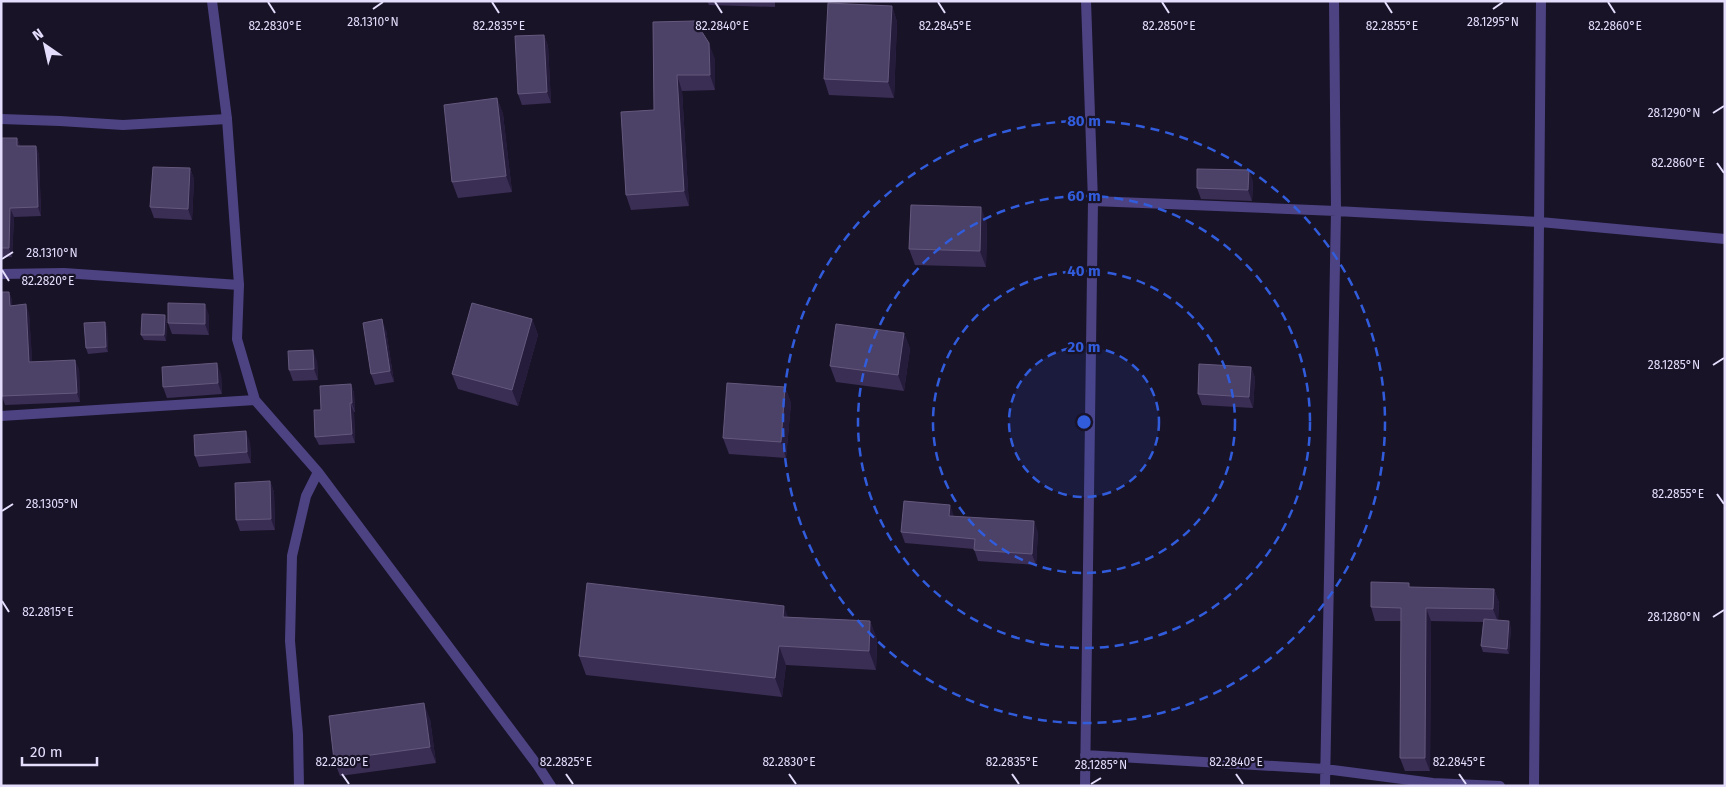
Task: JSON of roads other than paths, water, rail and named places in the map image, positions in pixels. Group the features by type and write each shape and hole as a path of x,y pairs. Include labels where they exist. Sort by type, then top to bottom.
{"street":[{"path":"212,1 227,119 239,285 237,339 255,400 318,472 551,786"},
{"path":"1085,786 1093,201 1086,1"},
{"path":"1325,786 1336,211 1334,1"},
{"path":"1534,786 1541,1"},
{"path":"1,119 123,125 227,119"},
{"path":"1093,201 1540,222 1725,239"},
{"path":"1,274 64,273 239,285"},
{"path":"1,416 255,400"},
{"path":"299,786 298,734 290,641 292,556 306,496 318,472"},
{"path":"1085,755 1325,768 1433,783 1500,786"}]}
